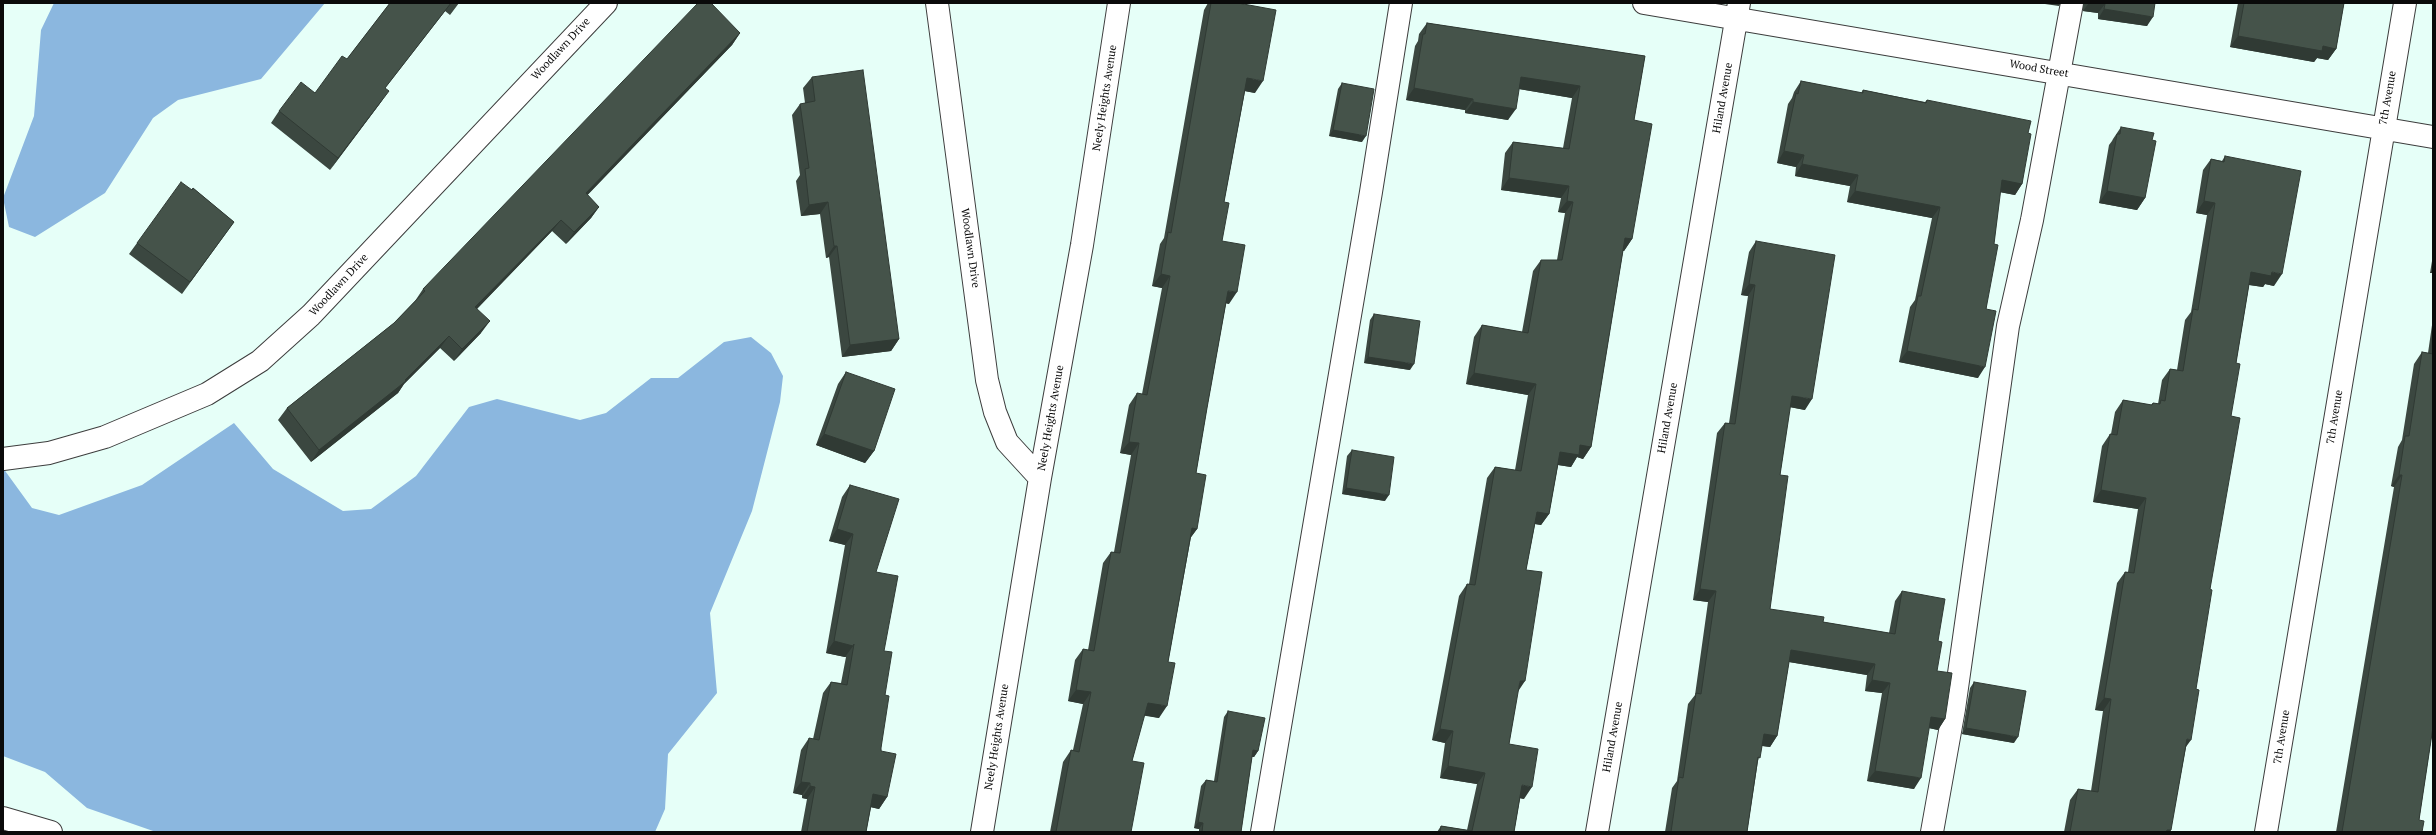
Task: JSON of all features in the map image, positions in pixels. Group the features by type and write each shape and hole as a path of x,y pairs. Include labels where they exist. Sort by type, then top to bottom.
{"street":[{"name":"Woodlawn Drive","path":"3,459 49,453 105,437 207,394 260,360 312,315 606,3"},
{"name":"Woodlawn Drive","path":"937,3 987,380 995,412 1007,442 1040,478"},
{"name":"Neely Heights Avenue","path":"982,832 1040,478 1082,245 1119,3"},
{"path":"1262,832 1371,192 1401,3"},
{"name":"Wood Street","path":"1644,3 1738,10 2059,73 2433,137"},
{"path":"1932,832 1954,709 2008,326 2032,220 2072,3"},
{"name":"7th Avenue","path":"2266,832 2405,3"},
{"name":"Hiland Avenue","path":"1597,832 1738,10"},
{"path":"3,818 51,832"}],"shaded area":[{"path":"54,3 325,3 261,79 178,100 153,118 105,193 35,237 9,227 3,198 34,116 41,30"},
{"path":"751,337 771,353 783,376 780,402 752,511 710,613 717,693 668,754 665,809 655,832 156,832 87,808 45,772 3,756 3,468 32,508 59,515 142,485 234,423 273,469 343,511 371,509 416,476 469,407 497,399 580,420 606,413 651,378 678,378 724,342"}],"building":[{"path":"390,3 451,3 385,88 389,91 338,158 279,111 301,82 315,93 342,56 347,59"},
{"path":"698,3 711,3 740,33 586,193 599,207 574,232 561,220 475,307 490,321 462,349 449,336 405,380 406,381 319,450 287,408 394,323 425,291 423,289"},
{"path":"1211,3 1238,3 1276,10 1263,81 1247,78 1224,202 1229,203 1222,241 1245,245 1237,292 1228,291 1196,473 1206,475 1197,529 1192,528 1168,662 1175,663 1167,706 1148,703 1132,761 1144,763 1131,832 1056,832 1071,750 1079,752 1091,692 1076,690 1083,649 1094,651 1111,552 1120,553 1139,443 1129,442 1137,393 1147,395 1170,276 1161,274 1168,232 1171,233"},
{"path":"2101,3 2155,3 2153,17 2104,9 2105,4"},
{"path":"2244,3 2344,3 2336,49 2323,46 2322,51 2238,36"},
{"path":"1427,23 1645,56 1634,120 1652,124 1632,239 1625,238 1591,447 1580,445 1579,455 1560,452 1549,514 1537,512 1526,570 1542,572 1525,681 1520,681 1509,744 1538,749 1532,787 1522,785 1514,832 1440,832 1441,826 1472,831 1485,773 1448,766 1453,731 1440,729 1467,584 1475,585 1495,467 1521,471 1536,384 1474,373 1482,325 1528,333 1541,260 1562,260 1573,202 1567,201 1569,186 1509,178 1513,142 1569,149 1580,86 1521,77 1516,109 1473,102 1473,99 1414,88 1423,34 1425,34"},
{"path":"863,70 899,339 850,345 837,246 834,246 828,202 809,205 805,169 809,168 800,104 815,101 812,77"},
{"path":"1801,81 1863,93 1863,90 1926,103 1927,100 2031,121 2028,133 2031,134 2022,184 2002,180 1994,244 1998,245 1986,309 1996,311 1985,367 1907,351 1918,296 1921,296 1940,207 1855,191 1858,175 1802,164 1804,155 1784,151 1796,93 1798,94"},
{"path":"1342,83 1374,89 1366,136 1333,130"},
{"path":"2121,127 2154,133 2152,140 2156,141 2145,198 2107,191 2117,134 2120,134"},
{"path":"2225,156 2301,171 2282,274 2272,272 2271,276 2251,272 2236,363 2240,364 2231,416 2240,418 2210,589 2212,590 2196,689 2199,690 2191,740 2187,739 2171,830 2167,830 2166,832 2070,832 2078,789 2098,792 2111,699 2104,698 2125,572 2134,573 2146,498 2101,490 2110,434 2117,435 2123,400 2152,405 2153,403 2160,404 2161,400 2165,401 2170,369 2183,371 2193,309 2198,310 2215,203 2204,201 2211,159 2224,162"},
{"path":"181,182 192,190 193,188 234,222 190,282 137,243"},
{"path":"1756,241 1835,255 1812,399 1792,396 1780,475 1788,476 1770,609 1824,617 1823,622 1895,634 1902,591 1945,599 1938,641 1942,642 1937,671 1952,673 1945,719 1931,717 1921,778 1875,771 1890,683 1872,680 1875,664 1791,650 1777,736 1764,734 1760,758 1758,757 1747,832 1671,832 1679,777 1683,778 1696,693 1701,694 1716,591 1700,589 1725,423 1735,424 1755,285 1749,284"},
{"path":"1374,314 1420,321 1414,364 1368,357"},
{"path":"2422,352 2433,354 2433,727 2419,820 2424,821 2422,832 2342,832 2402,475 2399,475 2405,436 2409,436"},
{"path":"846,372 895,389 874,451 824,434"},
{"path":"1352,450 1394,457 1389,495 1346,488"},
{"path":"850,485 899,499 876,572 898,576 884,651 892,652 885,695 889,696 881,748 881,751 896,754 887,797 873,794 866,832 807,832 815,787 810,786 810,783 801,782 809,738 819,740 831,682 847,685 854,644 853,646 834,641 853,534 837,529"},
{"path":"1974,682 2026,691 2018,737 1966,728"},
{"path":"1228,711 1265,718 1258,751 1253,750 1241,832 1202,832 1203,823 1198,822 1206,780 1217,782"}]}
